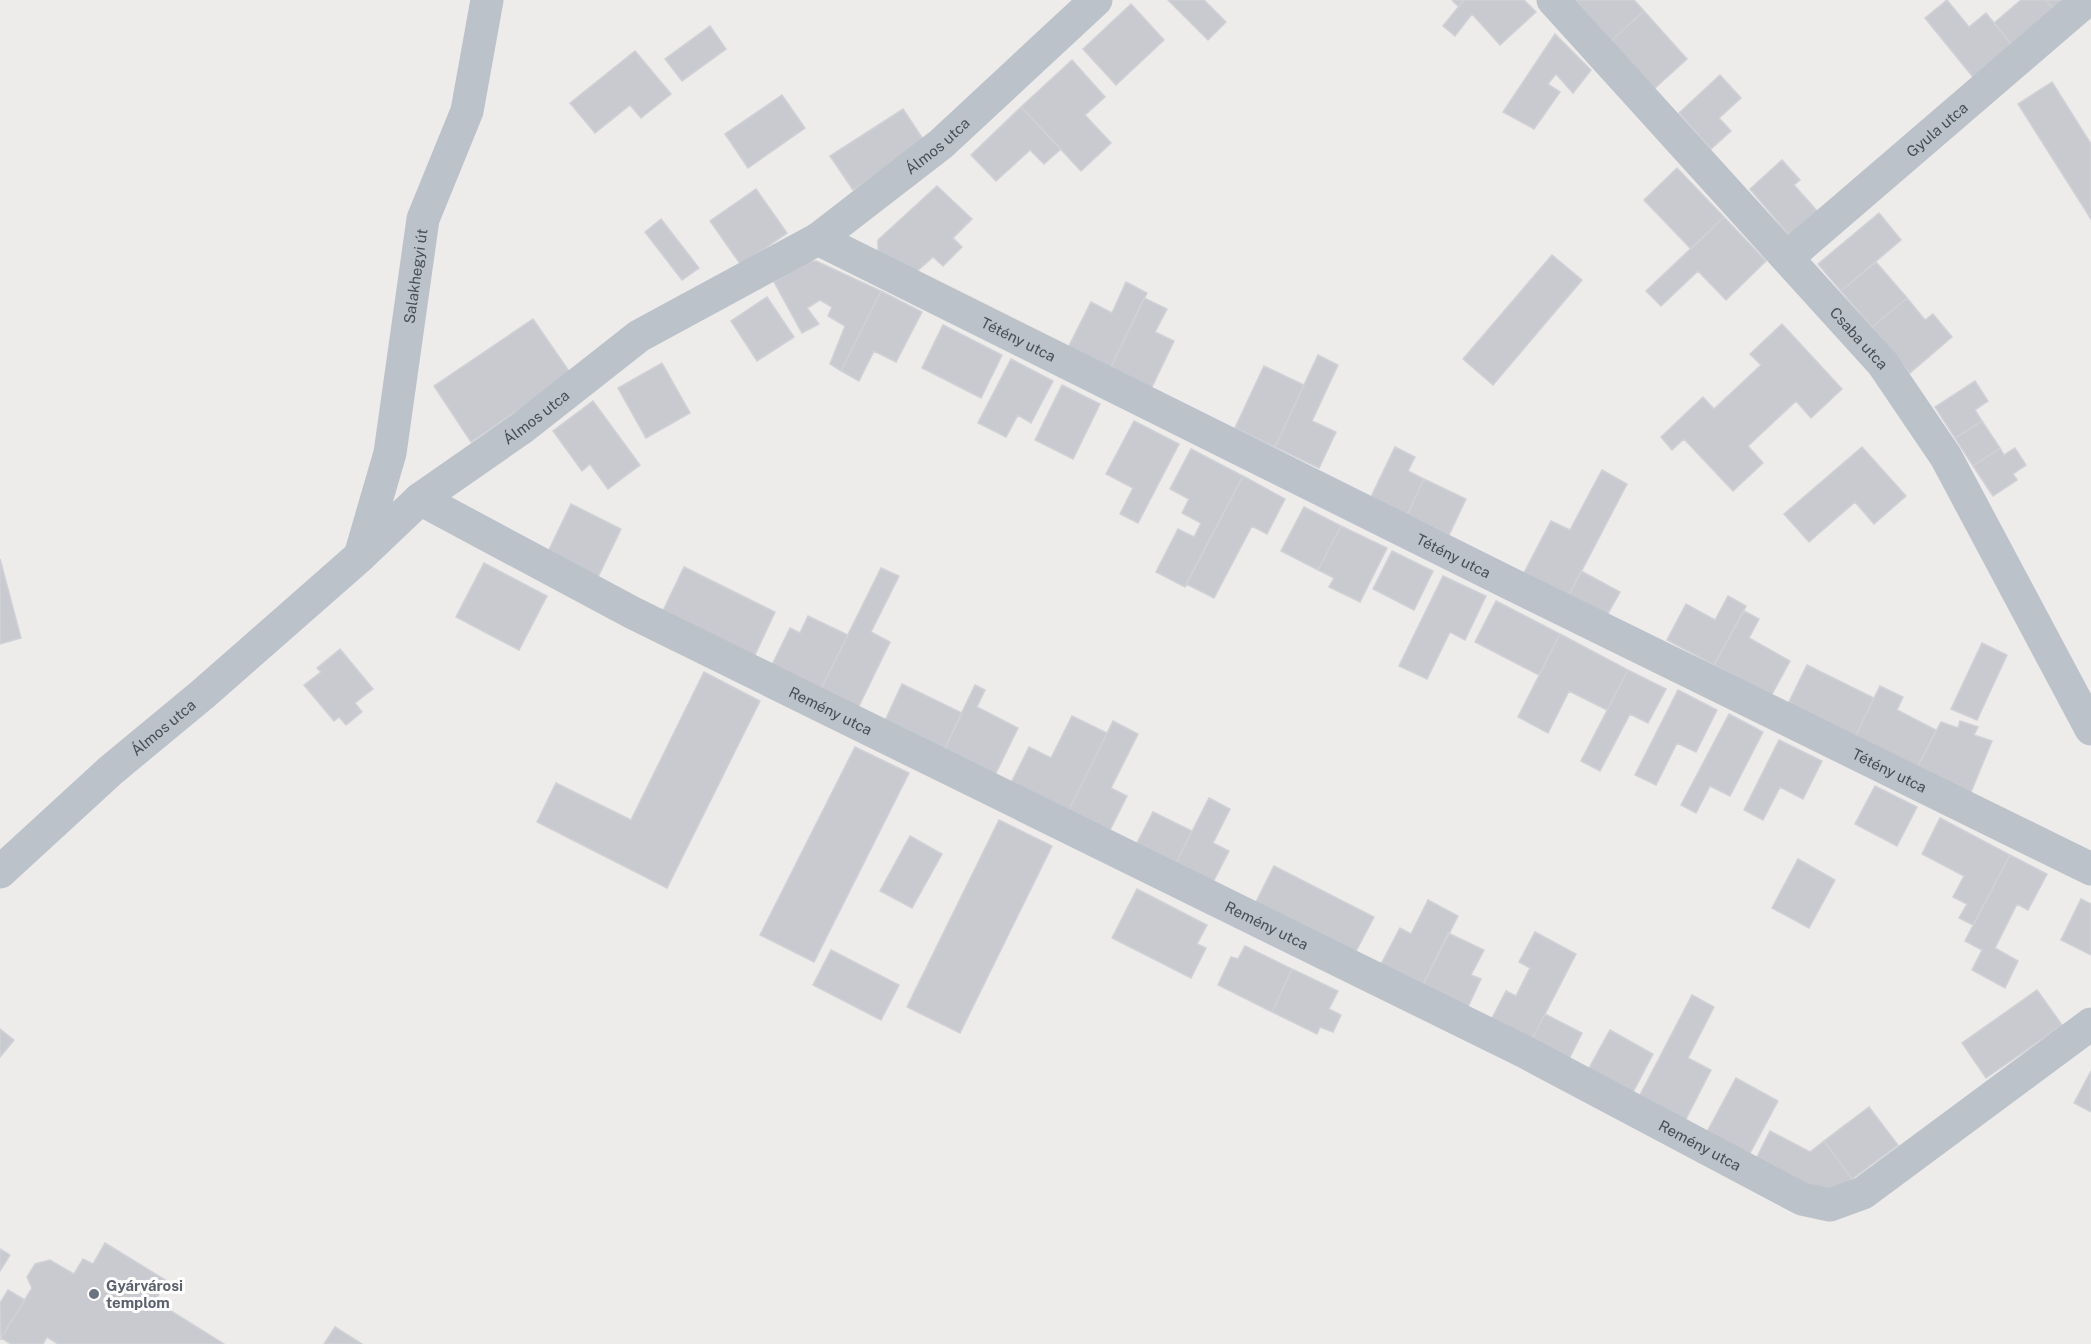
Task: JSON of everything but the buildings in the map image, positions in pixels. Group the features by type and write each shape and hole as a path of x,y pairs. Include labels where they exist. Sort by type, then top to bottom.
{"street":[{"name":"Salakhegyi út","path":"360,557 390,453 423,219 467,111 487,0"},
{"name":"Álmos utca","path":"0,872 110,771 360,557 420,499 522,428 639,336 818,239 941,144 1096,0"},
{"name":"Csaba utca","path":"1553,0 1883,364 1946,457 2091,729"},
{"name":"Gyula utca","path":"1788,257 2087,0"},
{"name":"Tétény utca","path":"818,239 1511,584 2091,869"},
{"name":"Remény utca","path":"420,499 633,613 1526,1052 1802,1199 1830,1205 1863,1193 2091,1024"}],"place":[{"name":"Gyárvárosi templom","path":"94,1294"}]}
